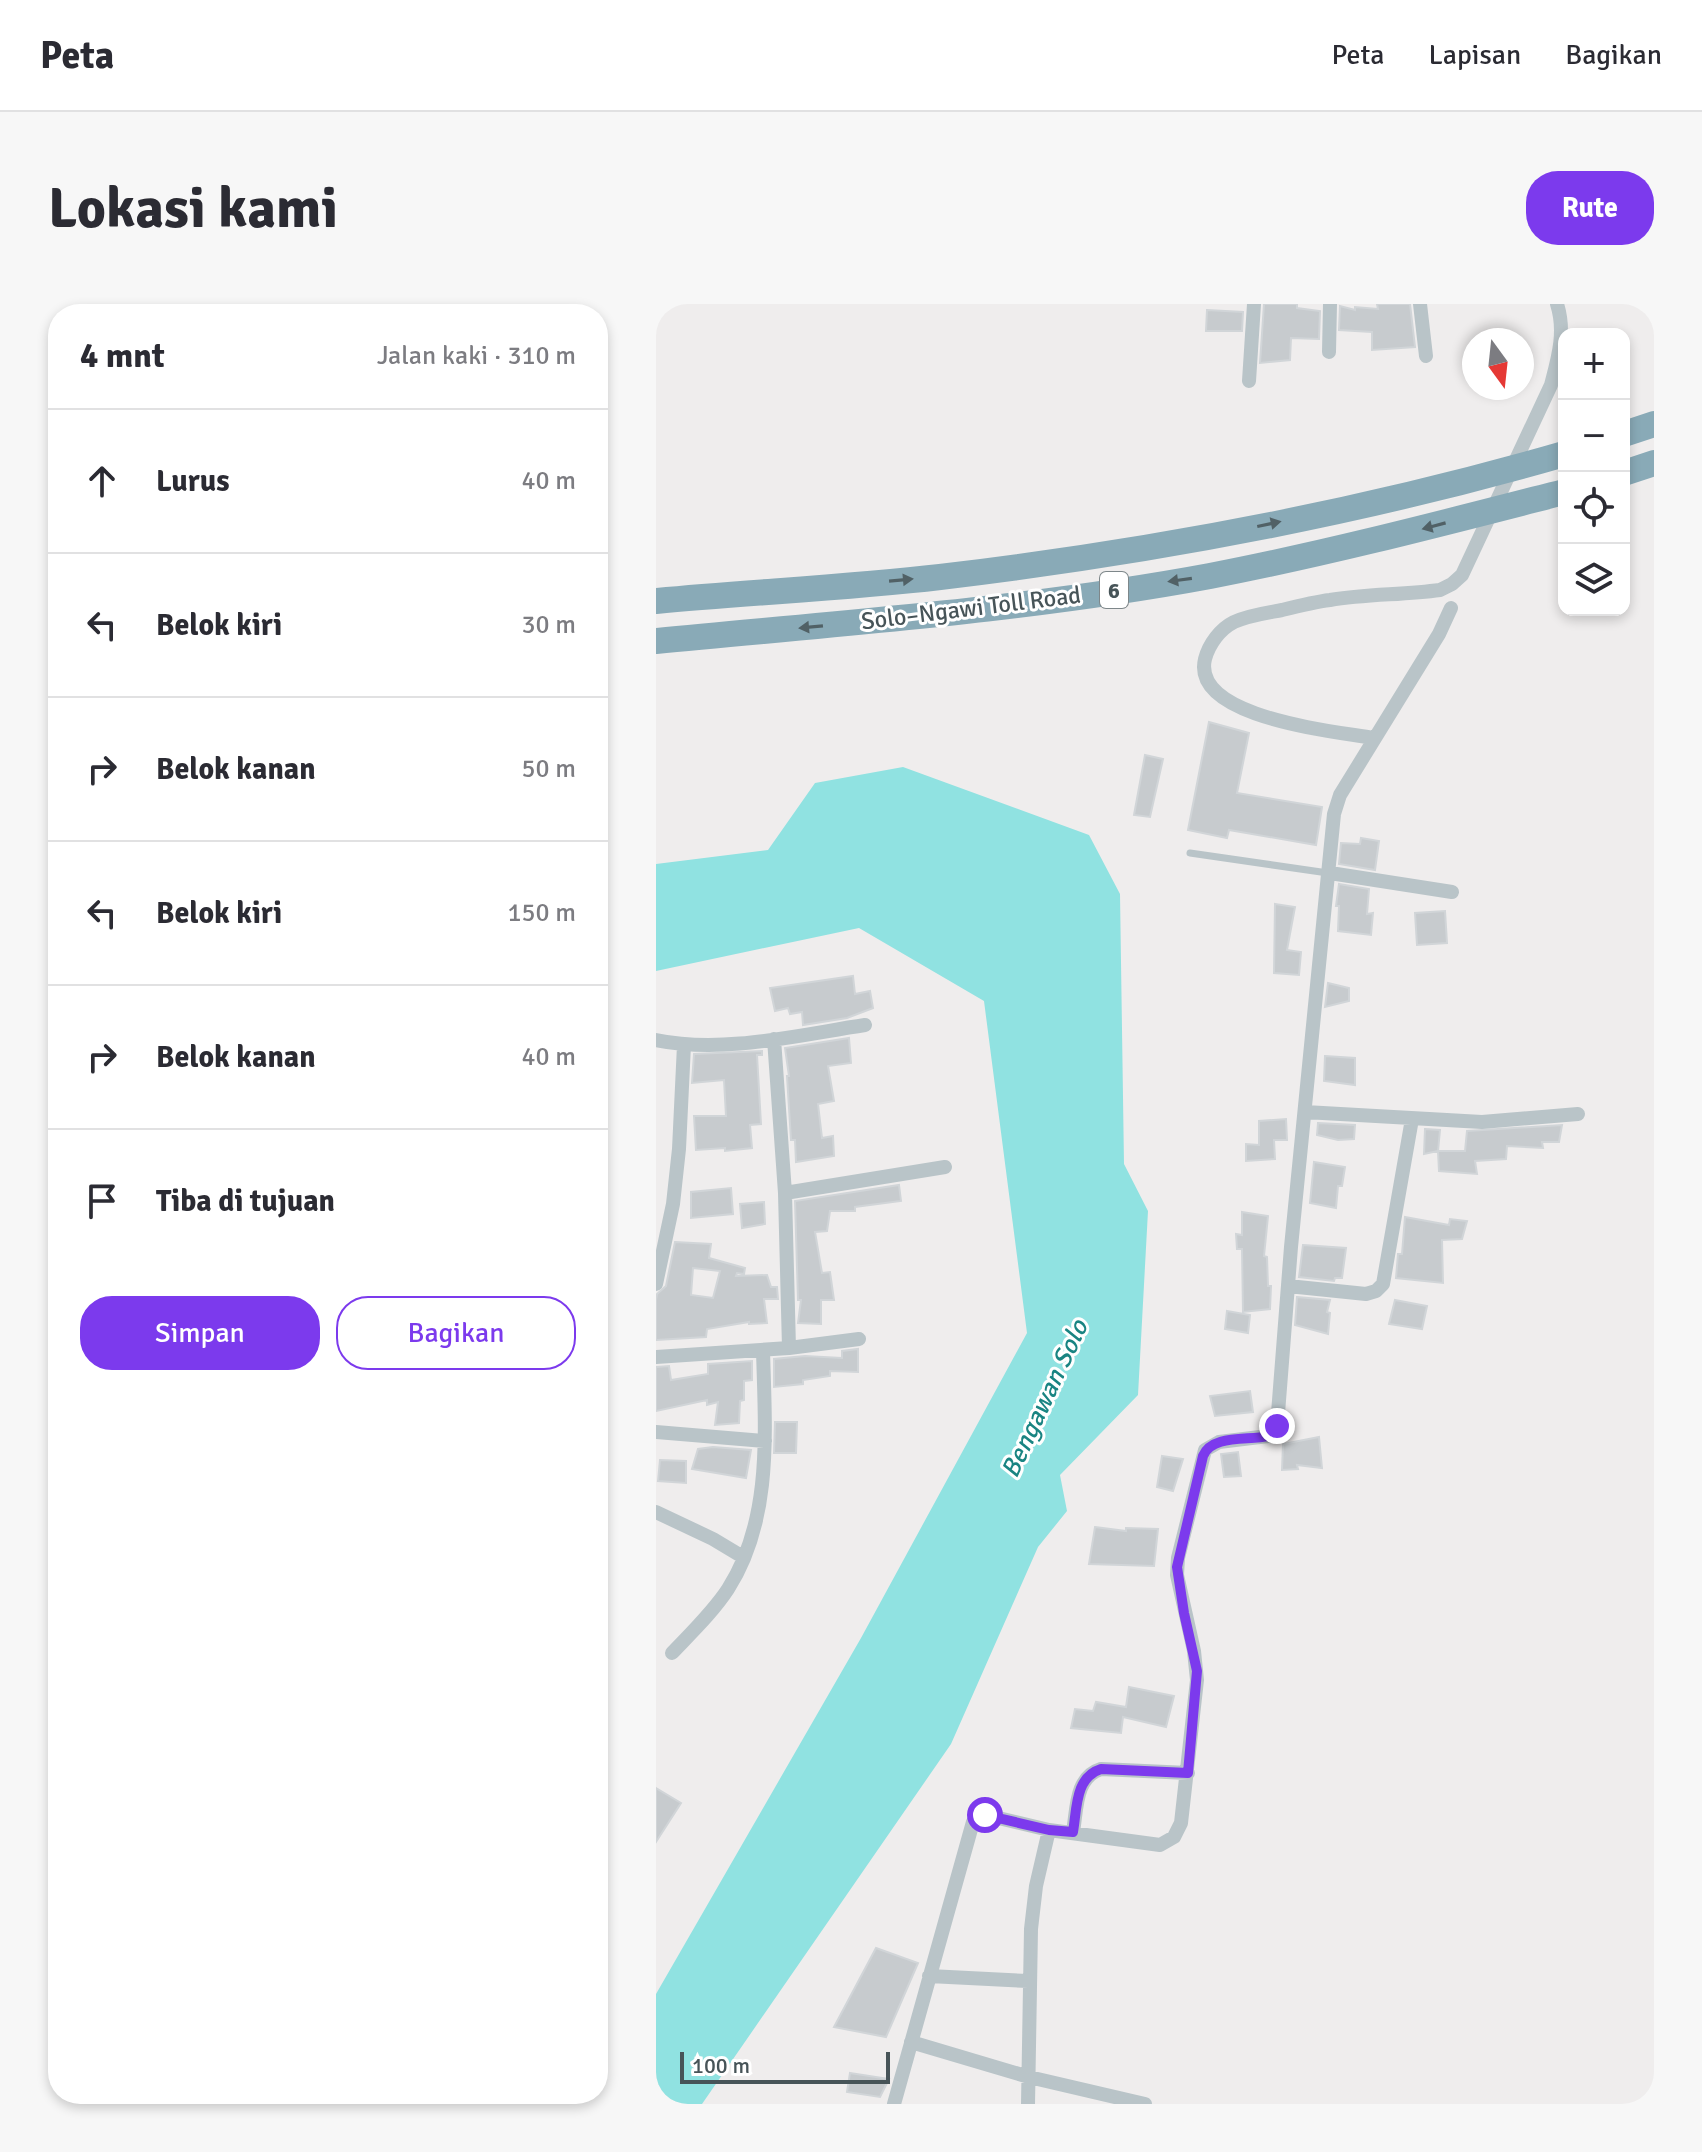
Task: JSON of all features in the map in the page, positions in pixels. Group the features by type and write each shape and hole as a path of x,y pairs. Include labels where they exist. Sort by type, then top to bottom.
{"highway":[{"path":"1630,432 1654,424"},
{"name":"Solo–Ngawi Toll Road","path":"656,601 938,577 1176,544 1387,499 1558,456"},
{"path":"1627,472 1654,463"},
{"name":"Solo–Ngawi Toll Road","path":"656,641 946,615 1209,576 1409,532 1558,494"}],"street":[{"path":"1249,381 1254,304"},
{"path":"1329,352 1330,304"},
{"path":"1420,304 1426,356"},
{"path":"1373,738 1239,709 1212,688 1204,677 1206,654 1221,631 1234,622 1254,615 1330,599 1440,590 1462,575 1551,385 1560,353 1562,320 1557,304"},
{"path":"894,2104 975,1819 990,1816 1049,1830 1149,1845 1168,1842 1181,1823 1197,1680 1177,1567 1205,1450 1219,1442 1268,1436 1275,1432 1277,1426 1332,827 1337,804 1373,738 1439,634 1451,608"},
{"path":"1330,873 1452,892"},
{"path":"656,1040 684,1045 774,1039 865,1025"},
{"path":"774,1039 785,1193 789,1348"},
{"path":"656,1284 675,1191 684,1045"},
{"path":"1305,1112 1482,1122 1578,1114"},
{"path":"1288,1286 1360,1294 1371,1293 1383,1284 1412,1119"},
{"path":"785,1193 945,1167"},
{"path":"656,1357 789,1348 859,1339"},
{"path":"672,1653 728,1589 753,1530 761,1497 765,1441 763,1350"},
{"path":"656,1432 765,1441"},
{"path":"656,1512 743,1557"},
{"path":"1073,1832 1082,1782 1093,1772 1101,1769 1188,1773"},
{"path":"1028,2104 1028,1981 1036,1886 1049,1830"},
{"path":"929,1976 1028,1981"},
{"path":"911,2042 1029,2077 1145,2104"}],"lane":[{"path":"1190,853 1330,873"}],"water":[{"name":"Bengawan Solo","path":"903,767 1089,835 1120,894 1124,1164 1148,1211 1138,1395 1060,1475 1067,1511 1038,1547 951,1744 702,2104 656,2104 656,1994 861,1638 1027,1333 984,1001 859,928 656,971 656,864 768,850 815,783"}],"building":[{"path":"1264,304 1297,304 1297,308 1320,311 1319,339 1291,338 1290,360 1260,363"},
{"path":"1377,304 1410,304 1415,347 1372,350 1372,332 1339,330 1340,306 1355,310 1355,307 1378,309"},
{"path":"1207,310 1243,312 1242,331 1206,331"},
{"path":"1209,722 1249,733 1237,793 1322,807 1316,845 1229,830 1227,838 1188,830"},
{"path":"1145,755 1163,759 1150,817 1134,815"},
{"path":"1361,838 1379,841 1375,870 1339,864 1341,843 1360,844"},
{"path":"1339,884 1369,889 1367,914 1373,913 1371,935 1338,931 1339,906 1336,906"},
{"path":"1275,904 1295,907 1287,950 1301,952 1299,975 1274,973"},
{"path":"1445,911 1447,943 1417,945 1415,913"},
{"path":"853,976 855,994 870,991 873,1008 847,1018 803,1025 802,1012 790,1014 788,1008 775,1011 770,988"},
{"path":"1328,983 1349,988 1349,1001 1325,1007"},
{"path":"849,1038 851,1063 828,1066 834,1101 818,1104 822,1138 833,1136 834,1156 796,1162 795,1140 791,1140 785,1048"},
{"path":"762,1051 762,1055 757,1055 761,1124 750,1125 752,1148 696,1150 694,1116 726,1116 724,1080 692,1083 694,1054"},
{"path":"1325,1056 1355,1058 1355,1085 1324,1081"},
{"path":"1286,1119 1287,1140 1274,1140 1275,1159 1246,1161 1246,1144 1259,1145 1259,1121"},
{"path":"1318,1123 1355,1125 1354,1139 1338,1140 1317,1135"},
{"path":"1562,1125 1559,1142 1542,1142 1543,1148 1507,1146 1506,1159 1475,1161 1477,1174 1439,1171 1438,1151 1465,1151 1467,1131"},
{"path":"1425,1129 1440,1130 1438,1151 1424,1154"},
{"path":"1314,1162 1345,1167 1342,1186 1338,1186 1336,1208 1310,1203"},
{"path":"899,1185 901,1201 855,1207 855,1211 830,1211 827,1231 815,1232 822,1273 830,1272 834,1300 821,1300 821,1324 798,1323 801,1300 798,1300 795,1201"},
{"path":"731,1188 733,1214 691,1218 691,1192"},
{"path":"764,1202 765,1224 742,1228 740,1204"},
{"path":"1242,1212 1268,1216 1264,1256 1267,1257 1268,1286 1271,1286 1270,1309 1243,1312 1242,1249 1237,1249 1236,1234 1242,1235"},
{"path":"1405,1217 1449,1225 1450,1219 1467,1221 1462,1239 1442,1240 1443,1283 1396,1278 1398,1254 1402,1254"},
{"path":"675,1242 711,1244 709,1258 745,1268 744,1274 737,1273 736,1276 767,1275 771,1287 777,1287 778,1299 764,1299 767,1323 749,1322 707,1329 706,1337 656,1340 657,1294 666,1286","holes":["693,1268 720,1271 713,1298 691,1295"]},
{"path":"1303,1245 1346,1248 1342,1278 1335,1278 1334,1281 1299,1277"},
{"path":"1297,1297 1330,1300 1328,1334 1295,1325"},
{"path":"1395,1300 1427,1306 1422,1329 1389,1324"},
{"path":"1227,1311 1250,1315 1248,1333 1225,1329"},
{"path":"858,1349 858,1372 830,1371 830,1376 803,1380 803,1384 774,1387 774,1359 805,1356 842,1358 842,1351"},
{"path":"752,1361 752,1380 744,1381 739,1423 715,1425 718,1402 707,1405 707,1400 656,1411 656,1367 669,1366 671,1380 708,1374 708,1364"},
{"path":"1250,1391 1253,1412 1215,1416 1210,1396"},
{"path":"775,1422 797,1422 796,1453 774,1453"},
{"path":"1319,1437 1322,1468 1297,1465 1298,1469 1282,1470 1283,1444"},
{"path":"698,1449 751,1450 746,1478 692,1469"},
{"path":"1238,1452 1241,1476 1224,1477 1221,1454"},
{"path":"1162,1456 1183,1459 1173,1491 1157,1487"},
{"path":"660,1460 686,1461 686,1483 658,1481"},
{"path":"1095,1527 1126,1531 1126,1528 1158,1529 1154,1566 1089,1564"},
{"path":"1129,1687 1174,1696 1166,1727 1123,1717 1121,1733 1071,1728 1075,1709 1093,1711 1096,1702 1126,1707"},
{"path":"656,1788 681,1803 656,1842"},
{"path":"876,1948 918,1963 886,2037 834,2027"},
{"path":"850,2073 889,2079 880,2097 847,2092"}],"route":[{"path":"985,1815 1049,1830 1073,1832 1082,1782 1093,1772 1101,1769 1188,1773 1197,1671 1177,1567 1203,1456 1213,1443 1259,1439 1275,1432 1277,1426"}]}
